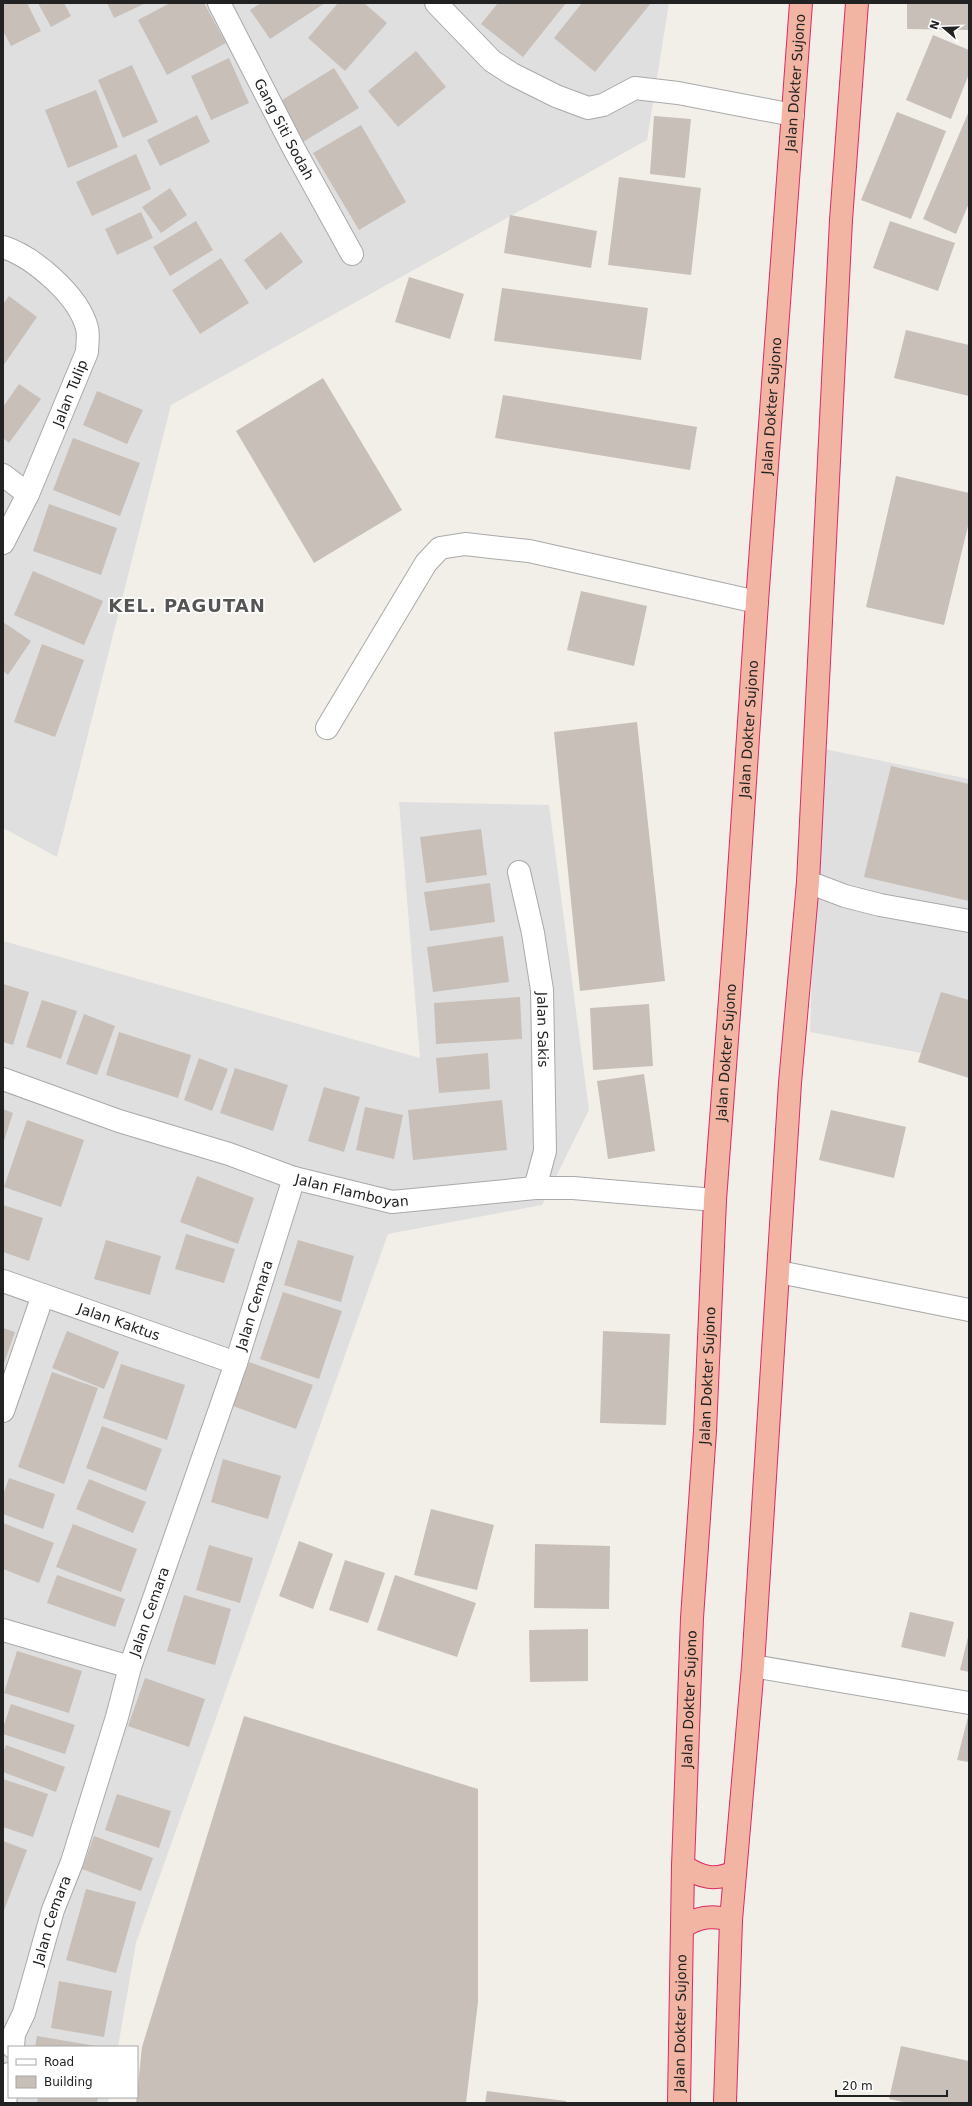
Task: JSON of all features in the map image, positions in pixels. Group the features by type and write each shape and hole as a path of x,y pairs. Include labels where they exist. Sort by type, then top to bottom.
{"highway":[{"name":"Jalan Dokter Sujono","path":"678,2103 683,1927 683,1866 692,1618 705,1431 715,1200 801,3"},
{"path":"725,2103 731,1920 753,1666 790,1083 808,882 841,220 857,3"},
{"path":"683,1866 693,1872 714,1878 724,1877 735,1872"},
{"path":"683,1927 690,1922 705,1917 717,1916 731,1920"}],"street":[{"name":"Gang Siti Sodah","path":"218,3 294,149 352,254"},
{"path":"436,3 492,61 512,74 556,96 588,108 603,105 635,88 678,93 793,115"},
{"name":"Jalan Tulip","path":"3,247 31,262 54,279 70,295 79,307 88,329 87,352 28,494 3,543"},
{"path":"3,475 28,494"},
{"path":"327,728 426,563 440,548 464,544 529,552 757,602"},
{"name":"Jalan Sakis","path":"519,872 533,933 542,990 545,1150 535,1188"},
{"path":"808,882 845,896 969,921"},
{"name":"Jalan Flamboyan","path":"3,1079 120,1121 229,1154 294,1178 392,1202 535,1188 573,1188 715,1200"},
{"name":"Jalan Cemara","path":"10,2037 24,2012 53,1910 75,1854 117,1717 130,1667 236,1363 294,1178"},
{"path":"779,1272 969,1310"},
{"name":"Jalan Kaktus","path":"3,1281 236,1363"},
{"path":"3,1411 43,1295"},
{"path":"3,1630 130,1667"},
{"path":"753,1666 969,1703"},
{"path":"5,2103 8,2081"}],"shaded area":[{"path":"3,3 669,3 647,140 171,405 57,857 3,828"},
{"path":"820,748 969,779 969,1062 810,1032"},
{"path":"399,802 549,805 589,1110 542,1205 388,1234 136,1943 118,2046 8,2046 8,2098 109,2098 108,2103 3,2103 3,941 420,1058"}],"building":[{"path":"3,3 27,3 41,31 11,46 3,31"},
{"path":"38,3 64,3 71,16 51,27"},
{"path":"107,3 146,3 114,18"},
{"path":"170,3 204,3 226,43 167,75 138,20"},
{"path":"261,3 325,3 270,39 250,10"},
{"path":"338,3 364,3 387,23 345,71 308,38"},
{"path":"498,3 566,3 523,57 481,24"},
{"path":"582,3 651,3 595,72 554,38"},
{"path":"907,3 969,3 969,30 907,29"},
{"path":"933,35 969,50 969,74 951,119 906,100"},
{"path":"416,51 446,87 398,127 368,91"},
{"path":"229,58 249,103 211,120 191,76"},
{"path":"132,65 158,122 123,138 98,80"},
{"path":"334,68 359,108 303,142 279,102"},
{"path":"96,90 118,147 68,168 45,110"},
{"path":"969,111 969,203 956,234 923,219"},
{"path":"897,112 946,131 911,219 861,200"},
{"path":"197,115 210,142 160,166 147,140"},
{"path":"654,116 691,119 685,178 650,174"},
{"path":"361,125 406,202 359,230 313,153"},
{"path":"136,154 151,189 92,216 76,182"},
{"path":"619,177 701,188 691,275 608,265"},
{"path":"170,188 187,215 161,233 142,207"},
{"path":"141,212 153,238 117,255 105,229"},
{"path":"510,215 597,231 591,268 504,253"},
{"path":"196,221 213,250 170,276 153,247"},
{"path":"890,221 955,243 938,291 873,268"},
{"path":"281,232 303,262 266,290 244,260"},
{"path":"221,258 249,303 200,334 172,290"},
{"path":"409,277 464,294 450,339 395,322"},
{"path":"502,288 648,308 641,360 494,341"},
{"path":"9,296 37,317 3,366 3,304"},
{"path":"906,330 969,345 969,396 894,378"},
{"path":"323,378 402,510 314,563 236,431"},
{"path":"19,384 41,399 9,443 3,438 3,407"},
{"path":"97,391 143,410 127,444 83,425"},
{"path":"503,395 697,427 690,470 495,438"},
{"path":"73,438 140,463 120,516 53,490"},
{"path":"896,476 969,493 969,522 944,625 866,607"},
{"path":"49,504 117,528 101,575 33,551"},
{"path":"33,571 103,601 84,645 14,615"},
{"path":"581,591 647,606 634,666 567,650"},
{"path":"3,622 31,641 8,675 3,671"},
{"path":"42,644 84,660 55,737 14,722"},
{"path":"637,722 665,981 580,991 554,732"},
{"path":"891,766 969,784 969,901 864,877"},
{"path":"481,829 487,875 426,883 420,837"},
{"path":"490,883 495,922 430,931 424,892"},
{"path":"503,936 509,982 433,992 427,947"},
{"path":"3,984 29,992 13,1045 3,1042"},
{"path":"941,992 969,1000 969,1078 918,1062"},
{"path":"520,997 522,1039 436,1044 434,1003"},
{"path":"42,1000 77,1011 61,1059 26,1047"},
{"path":"649,1004 653,1066 593,1070 590,1008"},
{"path":"84,1014 115,1026 97,1075 66,1064"},
{"path":"119,1032 191,1055 178,1098 106,1075"},
{"path":"488,1053 490,1089 439,1093 436,1058"},
{"path":"199,1058 228,1069 212,1111 184,1100"},
{"path":"235,1068 288,1085 273,1131 220,1113"},
{"path":"644,1074 655,1151 608,1159 597,1081"},
{"path":"324,1087 360,1097 344,1152 308,1141"},
{"path":"502,1100 507,1150 413,1160 408,1110"},
{"path":"365,1107 403,1115 394,1159 356,1150"},
{"path":"3,1109 13,1113 3,1144"},
{"path":"831,1110 906,1127 894,1178 819,1160"},
{"path":"27,1120 84,1140 61,1207 4,1187"},
{"path":"197,1176 254,1198 238,1244 180,1222"},
{"path":"3,1205 43,1218 29,1261 3,1252"},
{"path":"186,1234 235,1249 224,1283 175,1269"},
{"path":"106,1240 161,1256 150,1295 94,1279"},
{"path":"298,1240 354,1256 341,1302 284,1285"},
{"path":"283,1292 342,1311 319,1379 260,1359"},
{"path":"3,1328 15,1332 3,1366"},
{"path":"67,1331 119,1352 104,1389 52,1368"},
{"path":"603,1331 670,1334 666,1425 600,1423"},
{"path":"249,1362 313,1385 296,1429 233,1406"},
{"path":"121,1364 185,1385 167,1440 103,1418"},
{"path":"52,1372 98,1388 64,1484 18,1467"},
{"path":"102,1426 162,1449 146,1491 86,1468"},
{"path":"223,1459 281,1476 268,1519 211,1502"},
{"path":"9,1478 55,1494 43,1529 3,1514 3,1495"},
{"path":"89,1479 146,1502 133,1533 76,1509"},
{"path":"431,1509 494,1525 477,1590 414,1575"},
{"path":"3,1523 54,1543 39,1583 3,1569"},
{"path":"73,1524 137,1549 121,1592 56,1567"},
{"path":"299,1541 333,1554 313,1609 279,1596"},
{"path":"535,1544 610,1546 609,1609 534,1608"},
{"path":"209,1545 253,1558 240,1603 196,1590"},
{"path":"345,1560 385,1573 368,1623 329,1610"},
{"path":"57,1575 125,1599 115,1627 47,1603"},
{"path":"395,1575 476,1603 457,1657 377,1630"},
{"path":"184,1595 231,1609 215,1665 167,1651"},
{"path":"910,1612 954,1622 945,1657 901,1647"},
{"path":"588,1629 588,1681 530,1682 529,1630"},
{"path":"969,1633 969,1672 960,1670"},
{"path":"17,1651 82,1671 69,1713 4,1693"},
{"path":"145,1678 205,1699 189,1747 128,1726"},
{"path":"11,1704 75,1725 65,1754 3,1734 3,1728"},
{"path":"969,1713 969,1762 957,1760"},
{"path":"244,1716 478,1789 478,2002 466,2103 136,2103 137,2098 138,2098 142,2047"},
{"path":"6,1745 65,1767 56,1792 3,1772 3,1753"},
{"path":"3,1779 48,1794 33,1837 3,1827"},
{"path":"117,1794 171,1811 159,1848 105,1830"},
{"path":"94,1836 153,1858 141,1891 82,1869"},
{"path":"3,1841 27,1850 3,1913"},
{"path":"86,1889 136,1902 116,1973 66,1960"},
{"path":"59,1981 112,1991 104,2037 51,2028"},
{"path":"37,2036 96,2046 35,2046"},
{"path":"901,2046 969,2061 969,2103 908,2103 889,2099"},
{"path":"487,2091 566,2101 566,2103 485,2103"},
{"path":"38,2098 98,2098 97,2103 37,2103"}],"district":[{"name":"KEL. PAGUTAN","path":"187,606"}]}
